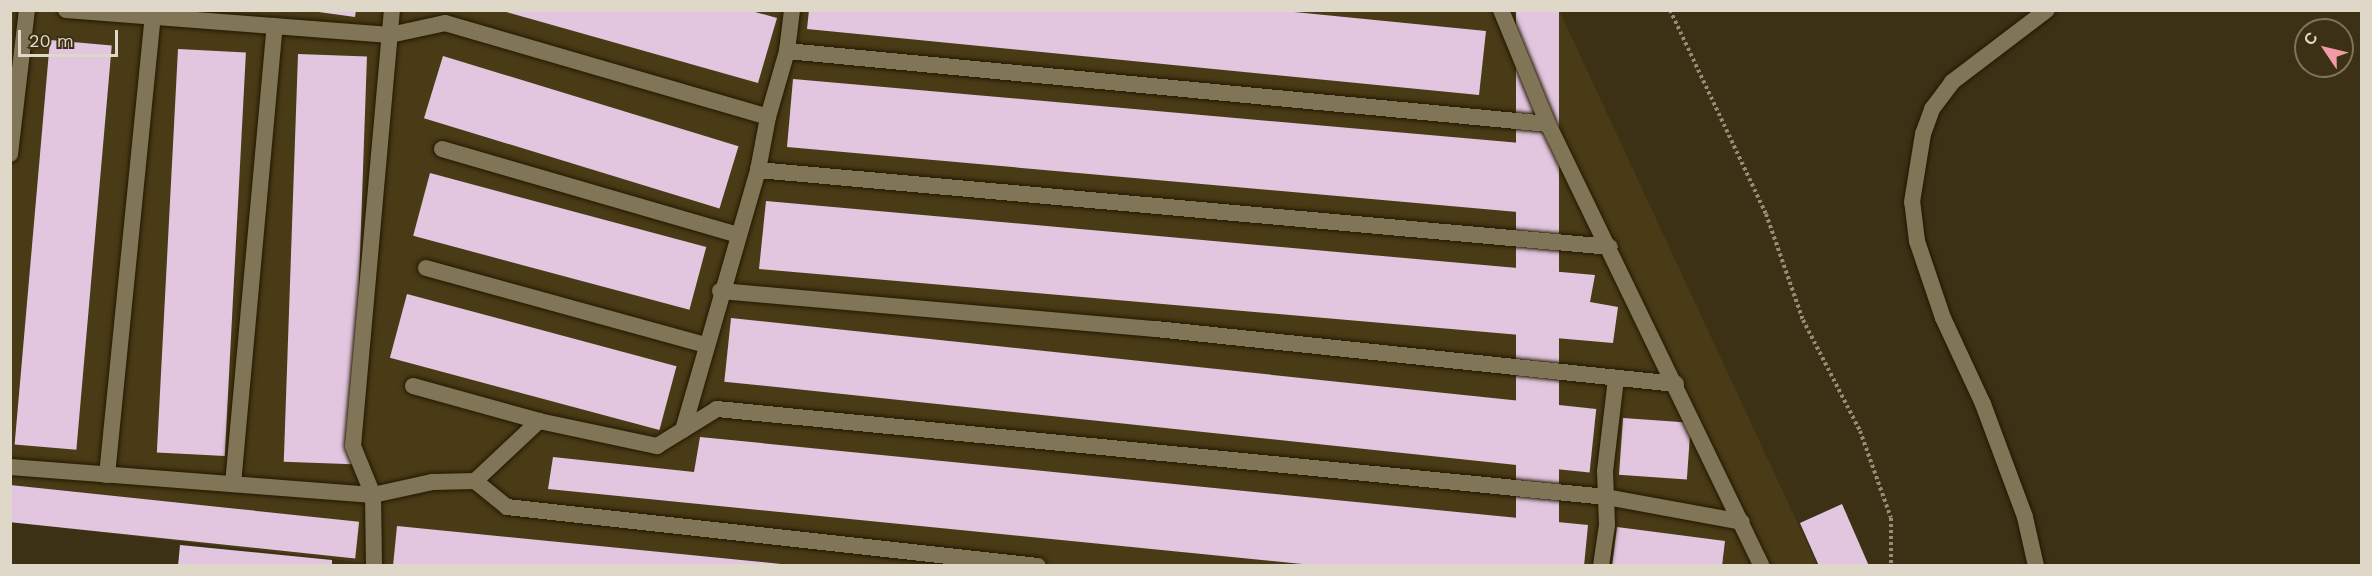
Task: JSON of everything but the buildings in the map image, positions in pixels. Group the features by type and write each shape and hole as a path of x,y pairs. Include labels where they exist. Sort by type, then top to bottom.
{"lane":[{"path":"10,154 27,10"},
{"path":"66,10 390,35 444,23 768,117"},
{"path":"374,566 373,495 353,446 392,10"},
{"path":"683,430 720,291 758,170 768,117 787,51 792,10"},
{"path":"1501,10 1548,124 1610,247 1762,566"},
{"path":"2036,566 2025,517 1991,425 1939,307 1917,241 1912,202 1923,134 1932,109 1952,81 2047,10"},
{"path":"106,475 153,17"},
{"path":"233,484 275,26"},
{"path":"787,51 1548,124"},
{"path":"442,149 738,235"},
{"path":"758,170 1610,247"},
{"path":"426,268 706,345"},
{"path":"720,291 1156,329 1676,384"},
{"path":"1601,566 1607,525 1606,497 1616,379"},
{"path":"413,386 539,421 657,446 717,409 1606,497 1742,522"},
{"path":"475,481 539,421"},
{"path":"10,467 373,495 432,482 475,481 507,507 1038,566"}],"path":[{"path":"1670,10 1766,214 1803,320 1860,431 1891,518 1891,566"}],"shaded area":[{"path":"1559,10 1817,565 392,566 11,522 11,11"}]}
